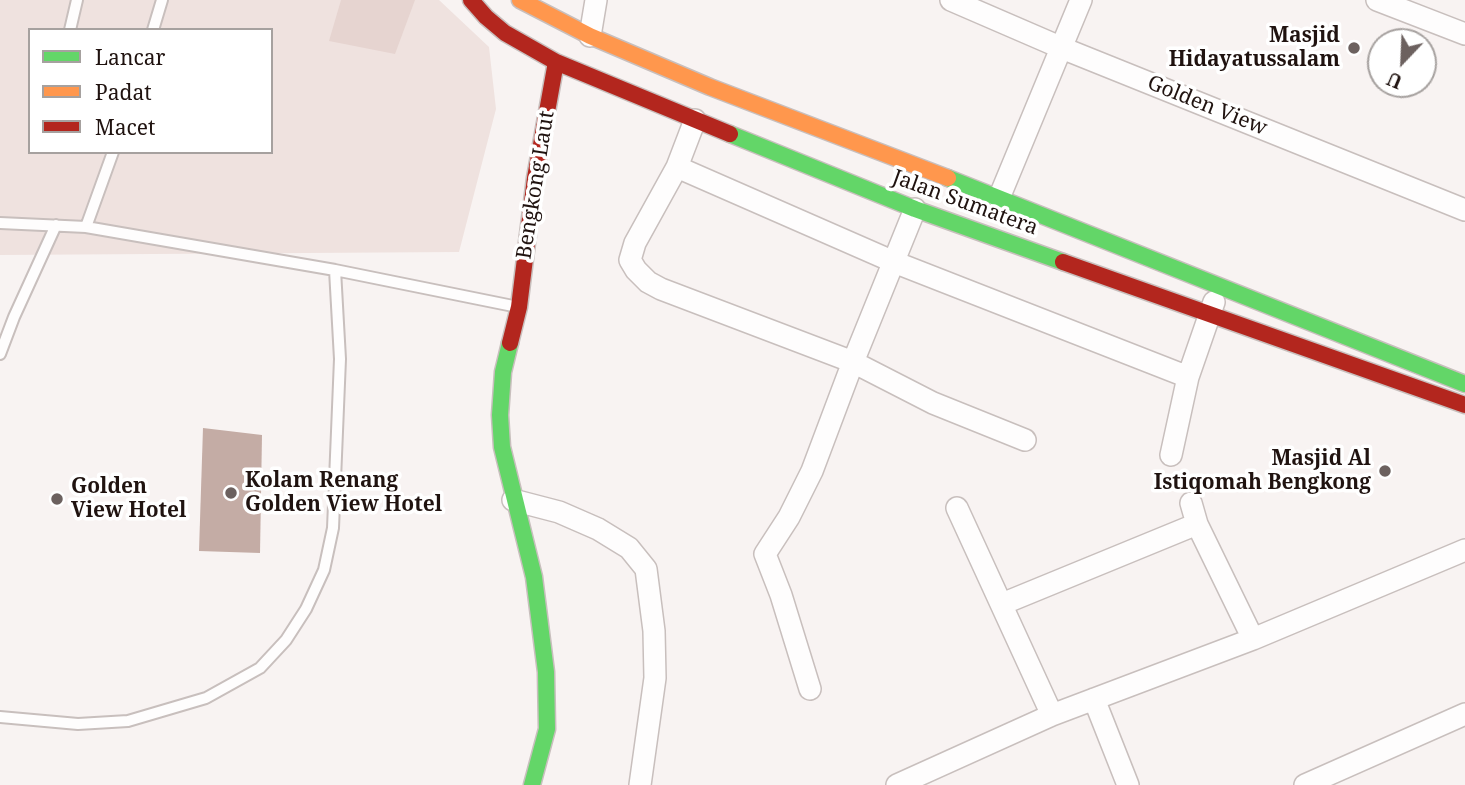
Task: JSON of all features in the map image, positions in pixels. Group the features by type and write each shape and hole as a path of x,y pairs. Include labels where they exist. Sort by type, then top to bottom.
{"main road":[{"name":"Jalan Sumatera","path":"471,0 505,33 556,62 695,120 915,209 1465,405"},
{"name":"Jalan Sumatera","path":"520,0 590,36 710,87 999,198 1465,384"},
{"name":"Bengkong Laut","path":"532,785 547,729 546,672 534,577 513,500 502,447 500,415 503,372 519,307 535,178 556,62"}],"street":[{"path":"590,36 596,0"},
{"name":"Golden View","path":"951,0 1062,48 1465,210"},
{"path":"999,198 1081,0"},
{"path":"1377,0 1418,7 1465,34"},
{"path":"695,120 677,167 635,243 630,260 648,282 853,362 933,403 1024,440"},
{"path":"677,167 894,262 1188,377"},
{"path":"810,689 781,595 765,554 789,517 812,471 915,209"},
{"path":"1171,455 1188,377 1219,287"},
{"path":"513,500 559,512 598,529 629,548 646,569 652,611 655,678 640,785"},
{"path":"1191,503 1197,524 1253,639"},
{"path":"957,508 1052,715"},
{"path":"1002,604 1197,524"},
{"path":"897,785 1052,715 1253,639 1465,550"},
{"path":"1094,699 1128,785"},
{"path":"1305,785 1465,714"}],"lane":[{"path":"70,28 77,0"},
{"path":"154,28 162,0"},
{"path":"86,227 112,154"},
{"path":"0,223 86,227 335,270 519,307"},
{"path":"0,354 56,225"},
{"path":"0,717 78,724 128,721 206,698 260,668 286,639 306,610 324,570 333,528 341,359 335,270"}],"shaded area":[{"path":"0,0 439,0 489,47 496,109 459,252 0,255"},
{"path":"341,0 415,0 395,54 329,41"},
{"name":"Kolam Renang Golden View Hotel","path":"203,428 262,435 260,553 199,551"}],"traffic: fast":[{"path":"730,134 915,209 1063,262"},
{"path":"948,178 1465,384"},
{"path":"510,343 503,372 500,415 502,447 534,577 546,672 547,729 532,785"}],"traffic: slow":[{"path":"520,0 590,36 710,87 948,178"}],"traffic: jam":[{"path":"471,0 505,33 556,62 730,134"},
{"path":"510,343 519,307 535,178 556,62"},
{"path":"1063,262 1465,405"}],"place":[{"name":"Masjid Hidayatussalam","path":"1354,48"},
{"name":"Masjid Al Istiqomah Bengkong","path":"1385,471"},
{"name":"Kolam Renang Golden View Hotel","path":"231,493"},
{"name":"Golden View Hotel","path":"57,499"}]}
